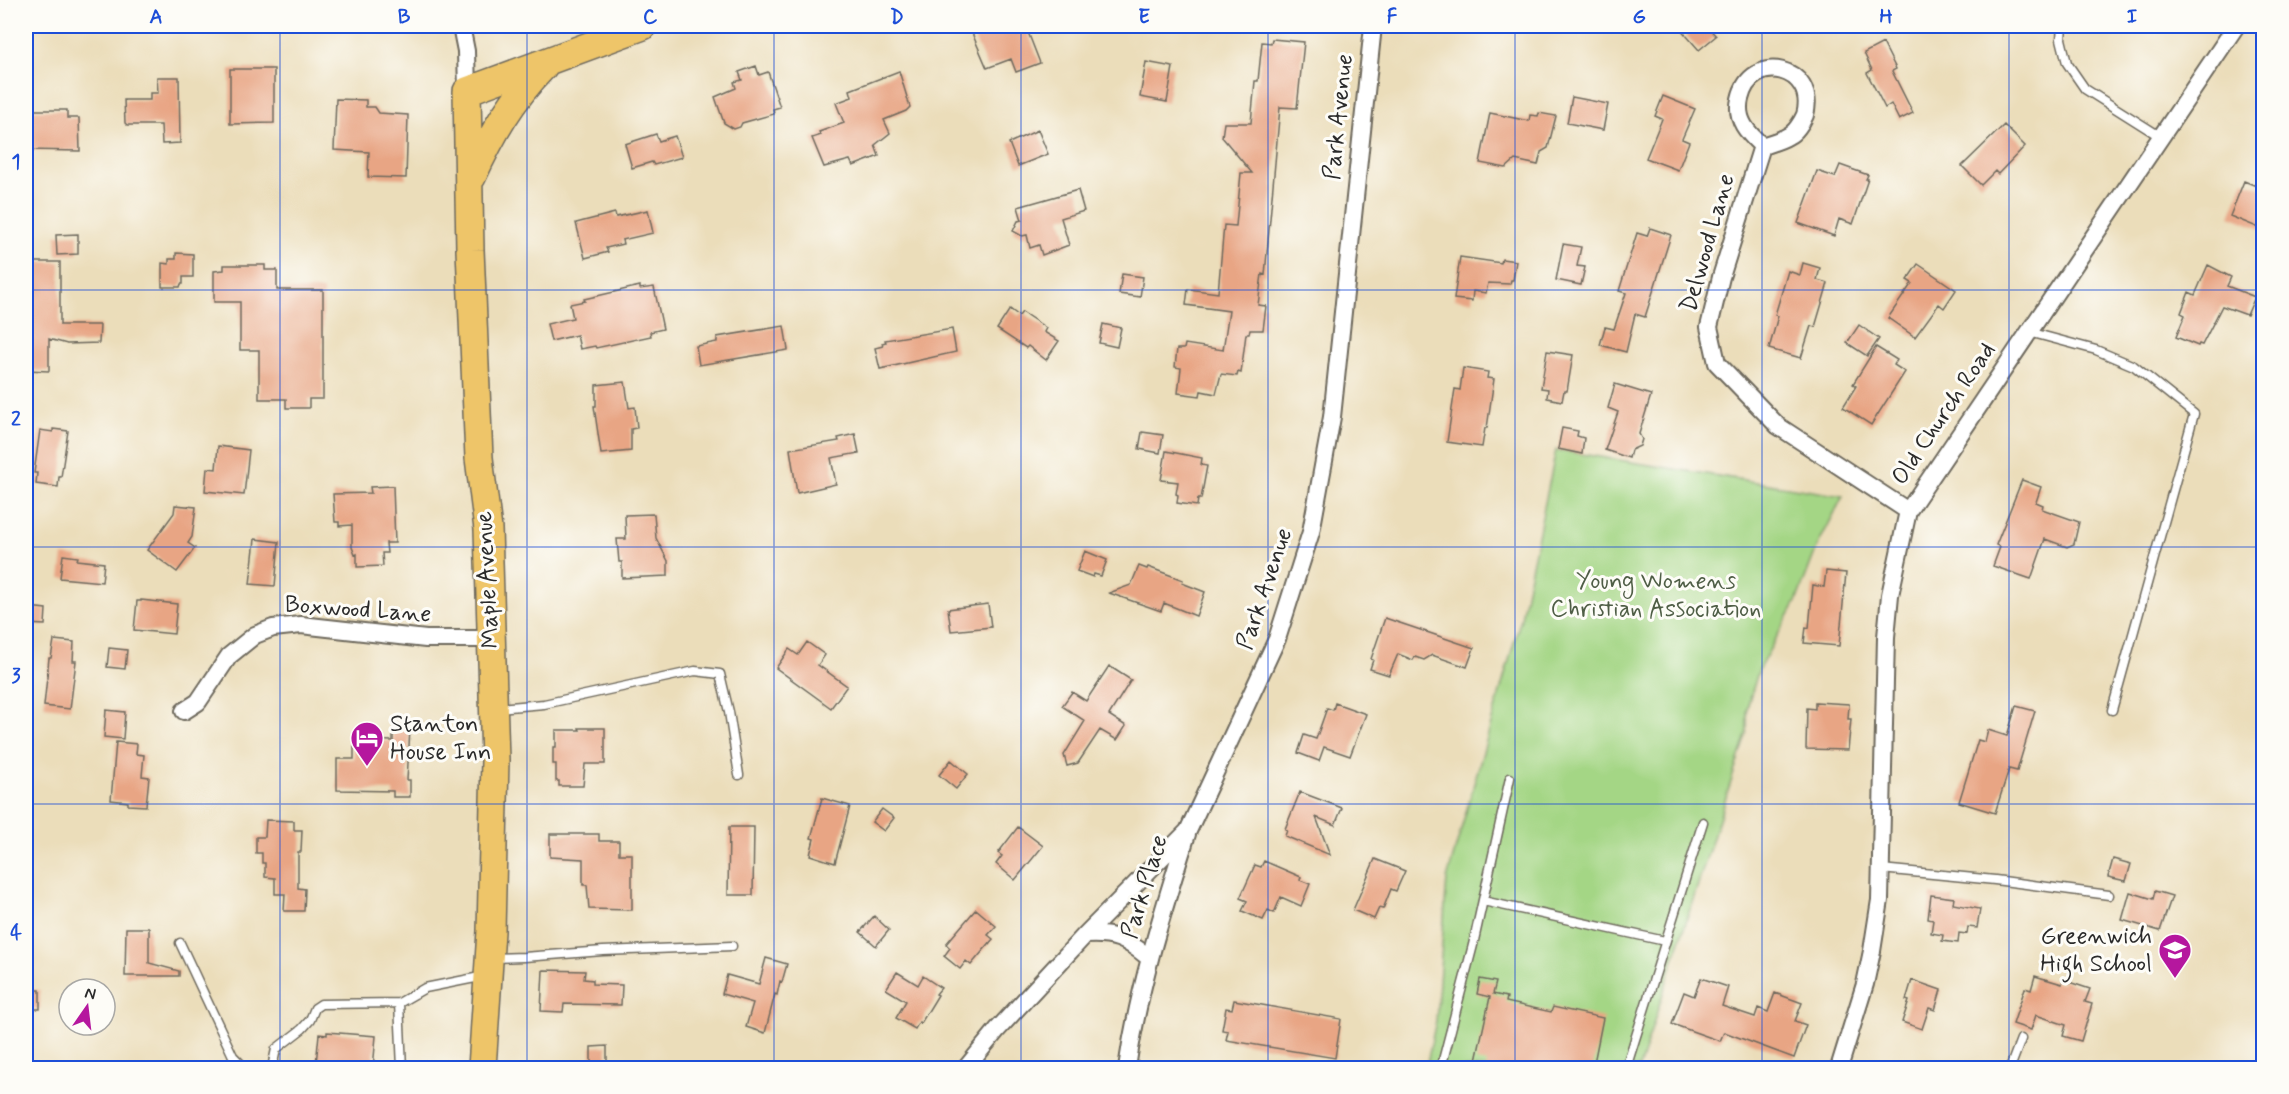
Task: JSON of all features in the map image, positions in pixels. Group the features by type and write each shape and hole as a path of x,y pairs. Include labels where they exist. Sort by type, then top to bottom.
{"main road":[{"path":"467,92 643,26"},
{"path":"469,183 490,138 512,102 547,63"},
{"name":"Maple Avenue","path":"467,92 470,250 479,458 488,530 494,709 495,833 482,1068"}],"street":[{"path":"461,26 466,51 467,92"},
{"name":"Park Avenue","path":"966,1068 997,1030 1085,934 1188,831 1277,639 1311,532 1337,374 1373,26"},
{"name":"Old Church Road","path":"1839,1068 1865,984 1880,900 1886,637 1890,595 1908,511 2236,26"},
{"path":"1765,70 1787,71 1804,86 1807,106 1803,120 1790,136 1762,146 1741,121 1738,105 1742,89 1753,75 1765,70"},
{"name":"Delwood Lane","path":"1762,146 1721,277 1709,327 1717,363 1778,426 1908,511"},
{"name":"Boxwood Lane","path":"184,711 198,702 229,656 255,635 273,628 300,625 426,639 492,639"},
{"name":"Park Place","path":"1127,1068 1148,957 1188,831"},
{"name":"Park Place","path":"1085,934 1106,933 1135,946 1148,957"}],"lane":[{"path":"2062,26 2061,39 2067,63 2085,89 2161,137"},
{"path":"2029,332 2096,350 2134,366 2194,414 2112,710"},
{"path":"494,709 544,704 695,671 720,674 739,775"},
{"path":"1442,1068 1510,778"},
{"path":"1626,1068 1703,822"},
{"path":"1881,869 1995,880 2109,895"},
{"path":"1483,901 1665,941"},
{"path":"180,943 233,1056 242,1065 252,1068"},
{"path":"272,1068 276,1049 302,1029 310,1020 315,1008 321,1004 399,1003 425,988 489,966 732,946"},
{"path":"399,1003 402,1068"},
{"path":"2010,1068 2021,1039"}],"green space":[{"name":"Young Womens Christian Association","path":"1556,450 1843,496 1817,547 1796,602 1759,669 1747,708 1747,732 1639,1068 1426,1068 1436,1021 1447,879 1521,618"}],"building":[{"path":"969,26 1008,26 1011,33 1026,27 1040,63 1016,72 1011,59 987,68"},
{"path":"1678,26 1707,26 1716,36 1699,50"},
{"path":"1272,39 1304,42 1297,108 1280,107 1265,275 1262,274 1258,305 1266,306 1263,330 1250,330 1249,334 1246,334 1241,373 1238,372 1237,376 1221,374 1216,394 1201,391 1200,396 1178,393 1181,368 1175,367 1177,349 1184,349 1185,344 1223,350 1229,311 1186,305 1188,289 1218,293 1224,225 1236,226 1241,173 1252,173 1222,137 1224,123 1251,123 1262,42 1271,43"},
{"path":"1883,43 1896,69 1892,71 1913,113 1899,120 1891,104 1885,108 1867,73 1872,70 1864,53"},
{"path":"1146,62 1173,67 1167,102 1140,97"},
{"path":"756,66 759,75 768,72 780,107 773,109 774,114 742,123 740,127 734,129 724,123 715,97 736,88 734,82 742,80 739,72"},
{"path":"230,69 274,69 274,123 230,124"},
{"path":"899,71 910,107 884,120 890,133 875,145 879,156 853,166 850,160 824,167 812,138 821,135 819,132 844,123 836,103 852,97 850,90"},
{"path":"157,77 179,77 180,143 162,144 161,125 127,125 125,123 124,100 150,100 150,93 158,93"},
{"path":"1663,96 1695,109 1682,139 1689,142 1678,170 1646,158 1662,119 1655,116"},
{"path":"1572,97 1608,104 1603,130 1567,123"},
{"path":"336,99 366,100 366,107 375,107 379,113 408,115 406,178 368,177 369,152 334,150"},
{"path":"26,110 67,110 67,118 79,118 80,151 26,150"},
{"path":"1490,113 1529,121 1530,115 1538,116 1539,113 1556,116 1548,148 1541,152 1538,165 1515,160 1506,168 1480,163"},
{"path":"2004,125 2025,146 1998,174 1995,171 1981,185 1962,166"},
{"path":"1038,130 1048,154 1018,166 1009,143"},
{"path":"656,134 659,141 675,136 682,157 632,168 625,144"},
{"path":"1840,165 1868,175 1853,224 1839,219 1834,236 1798,223 1817,171 1835,177"},
{"path":"2244,181 2264,189 2264,230 2230,216"},
{"path":"1078,190 1084,211 1061,218 1069,245 1042,255 1039,245 1030,248 1027,235 1022,236 1013,231 1018,221 1022,220 1018,207"},
{"path":"648,210 653,233 622,240 623,244 606,248 608,252 585,258 576,223 615,213 616,217"},
{"path":"1650,228 1671,235 1645,317 1635,314 1626,352 1600,345 1605,327 1614,329 1626,293 1619,291 1637,233 1647,236"},
{"path":"78,234 78,254 57,255 56,235"},
{"path":"1563,244 1581,247 1577,266 1585,267 1581,285 1556,280"},
{"path":"176,253 193,254 193,277 183,277 183,284 180,287 162,287 162,263 169,264 169,259 176,259"},
{"path":"1460,257 1501,263 1502,259 1516,261 1513,280 1510,284 1488,283 1486,293 1473,291 1472,301 1454,299"},
{"path":"26,262 60,262 60,325 100,325 99,343 67,344 49,339 49,371 26,370"},
{"path":"1803,263 1820,268 1817,280 1828,283 1815,327 1811,326 1801,358 1769,349 1778,316 1775,315 1788,271 1800,275"},
{"path":"1918,264 1956,290 1944,308 1939,304 1915,337 1888,318 1912,283 1907,280"},
{"path":"224,265 265,265 265,270 277,270 277,290 323,290 323,399 309,399 309,408 286,408 286,399 259,399 259,350 240,350 240,302 214,302 214,271 224,270"},
{"path":"2208,265 2231,277 2227,286 2255,297 2247,315 2222,306 2202,345 2198,346 2176,337 2185,315 2181,313 2189,292 2195,295"},
{"path":"1122,274 1143,277 1140,297 1119,294"},
{"path":"640,286 640,289 654,287 663,329 650,332 651,336 596,348 595,346 580,349 577,335 551,341 547,324 573,318 570,304"},
{"path":"1010,309 1019,316 1022,312 1046,328 1044,332 1059,341 1046,360 1028,346 1026,348 997,329"},
{"path":"1103,324 1121,328 1117,347 1099,343"},
{"path":"1859,325 1879,339 1867,356 1847,343"},
{"path":"784,326 788,350 699,365 696,346 717,342 717,337"},
{"path":"952,329 956,352 880,369 875,348 883,346 882,343 886,342 885,340"},
{"path":"1876,347 1897,360 1894,365 1905,372 1871,425 1843,407 1856,386 1853,384"},
{"path":"1547,351 1573,355 1567,391 1564,391 1562,401 1547,398 1548,389 1541,388"},
{"path":"1463,368 1488,372 1487,378 1494,379 1482,447 1447,442 1455,389 1460,390"},
{"path":"625,382 629,408 635,407 637,428 631,429 631,451 601,454 594,406 596,406 596,385"},
{"path":"1615,384 1651,395 1639,434 1642,439 1640,446 1631,450 1629,458 1605,450 1618,412 1608,408"},
{"path":"1562,428 1578,431 1577,436 1584,438 1582,454 1558,449"},
{"path":"53,429 68,431 58,487 36,484 37,473 34,473 40,430 53,432"},
{"path":"1142,432 1163,435 1160,453 1139,449"},
{"path":"855,434 859,453 831,458 836,484 797,493 790,449 839,441 838,438"},
{"path":"218,446 249,450 244,495 205,491 207,468 216,469"},
{"path":"1166,451 1202,458 1201,465 1207,466 1201,499 1198,499 1197,506 1177,503 1178,482 1161,480"},
{"path":"2022,480 2041,487 2036,502 2043,505 2042,509 2079,522 2074,544 2067,547 2045,539 2031,579 1993,566 2000,547 1996,545"},
{"path":"393,486 395,543 386,543 387,553 382,553 383,566 357,567 357,554 355,555 352,547 352,525 339,526 339,522 335,522 333,494 371,493 370,487"},
{"path":"175,505 196,507 192,537 188,543 195,548 177,572 147,550 174,513"},
{"path":"654,514 656,538 668,561 668,576 622,578 622,562 619,562 617,539 626,539 625,515"},
{"path":"255,539 279,542 275,586 250,584"},
{"path":"1085,551 1107,560 1101,576 1094,574 1093,577 1077,571"},
{"path":"63,555 78,557 77,560 104,563 102,582 60,578"},
{"path":"1139,566 1183,580 1182,583 1205,592 1196,616 1164,603 1161,611 1109,593 1131,585"},
{"path":"1826,571 1846,573 1839,646 1804,643 1806,627 1809,628 1813,585 1824,587"},
{"path":"137,601 177,604 174,634 134,630"},
{"path":"988,604 991,627 951,631 948,609"},
{"path":"29,607 46,609 45,625 27,624"},
{"path":"1385,618 1474,648 1467,667 1432,655 1424,660 1415,657 1413,660 1398,654 1389,675 1370,669 1373,660 1371,659"},
{"path":"54,640 74,642 73,661 76,661 70,709 44,706 49,658 51,658"},
{"path":"807,642 825,655 818,665 847,686 831,708 776,668 789,649 798,655"},
{"path":"109,648 127,650 125,669 107,667"},
{"path":"1109,666 1131,680 1109,715 1126,726 1117,740 1100,730 1078,763 1067,766 1064,755 1085,721 1062,706 1072,692 1086,701"},
{"path":"1815,702 1849,704 1848,719 1851,719 1848,750 1806,749 1807,708 1815,709"},
{"path":"1335,703 1366,714 1350,756 1324,747 1319,761 1298,753 1304,735 1316,739 1327,708 1333,710"},
{"path":"2016,706 2035,711 2017,771 2009,769 1995,813 1959,802 1978,740 1985,742 1988,730 2007,736"},
{"path":"106,710 125,712 123,739 104,737"},
{"path":"408,726 410,729 407,780 410,780 410,797 393,797 393,791 337,790 337,759 354,759 354,747 357,747 357,744 364,745 364,740 393,741 395,727"},
{"path":"579,728 605,728 605,764 585,764 583,786 559,786 559,781 556,781 556,764 553,764 556,730 580,730"},
{"path":"116,742 137,744 136,754 144,755 142,776 149,777 146,806 128,805 128,802 111,800"},
{"path":"951,760 968,774 956,789 939,775"},
{"path":"1300,792 1342,808 1335,825 1316,817 1330,855 1285,836 1287,830 1285,829"},
{"path":"822,798 850,806 835,863 810,855 814,839 811,838"},
{"path":"882,809 894,818 884,831 872,822"},
{"path":"266,820 294,821 294,830 302,830 301,852 298,852 298,888 305,889 304,911 284,911 285,894 275,894 275,878 265,877 262,853 256,853 256,837 265,837"},
{"path":"729,827 754,827 753,895 728,895"},
{"path":"1018,827 1043,846 1015,880 996,864 1002,856 998,853"},
{"path":"550,834 599,834 599,841 619,841 619,854 632,854 632,910 589,909 587,885 583,885 583,859 550,857"},
{"path":"1375,859 1405,871 1396,891 1391,889 1383,909 1379,908 1374,919 1353,910"},
{"path":"2113,859 2131,864 2126,881 2108,877"},
{"path":"1264,861 1301,877 1300,880 1310,884 1301,906 1281,897 1274,913 1268,910 1263,920 1242,911 1247,901 1240,898 1255,865 1261,867"},
{"path":"2155,891 2172,896 2160,931 2122,920 2130,892 2153,899"},
{"path":"1931,895 1954,898 1953,904 1980,909 1977,928 1968,927 1967,934 1959,933 1958,943 1942,941 1943,935 1931,933 1933,920 1928,919"},
{"path":"976,909 996,926 988,935 993,939 971,965 966,961 960,969 944,956 950,948 946,944"},
{"path":"874,916 889,930 876,946 860,932"},
{"path":"126,928 149,928 149,963 179,971 179,976 125,976"},
{"path":"766,958 787,964 777,995 775,994 765,1033 746,1027 753,1003 722,994 727,975 759,984"},
{"path":"543,970 585,971 584,979 593,980 593,984 622,985 621,1005 564,1004 563,1012 541,1011"},
{"path":"897,972 918,985 923,976 941,988 921,1023 919,1022 915,1029 896,1018 906,1001 886,989"},
{"path":"2035,976 2062,984 2063,980 2090,989 2085,1002 2092,1004 2081,1041 2063,1036 2066,1025 2036,1015 2031,1030 2013,1024 2025,988 2031,990"},
{"path":"1701,978 1728,987 1722,1006 1755,1017 1758,1008 1768,1012 1775,993 1802,1003 1795,1021 1806,1025 1794,1058 1724,1032 1720,1041 1672,1024 1684,992 1694,996"},
{"path":"1480,979 1496,982 1493,994 1507,997 1506,1002 1551,1012 1553,1007 1603,1018 1593,1068 1486,1068 1487,1063 1476,1061 1490,997 1477,994"},
{"path":"1912,980 1941,990 1935,1010 1929,1008 1922,1029 1902,1022 1909,1001 1906,1000"},
{"path":"26,990 40,990 40,1009 26,1009"},
{"path":"1234,1000 1341,1019 1335,1058 1226,1040 1228,1031 1222,1030 1226,1008 1232,1009"},
{"path":"327,1032 376,1036 373,1068 322,1068 323,1065 316,1064 319,1034 327,1035"},
{"path":"607,1046 607,1068 591,1068 591,1047"}],"place":[{"name":"Stanton House Inn","path":"367,767"},
{"name":"Greenwich High School","path":"2175,979"}]}
